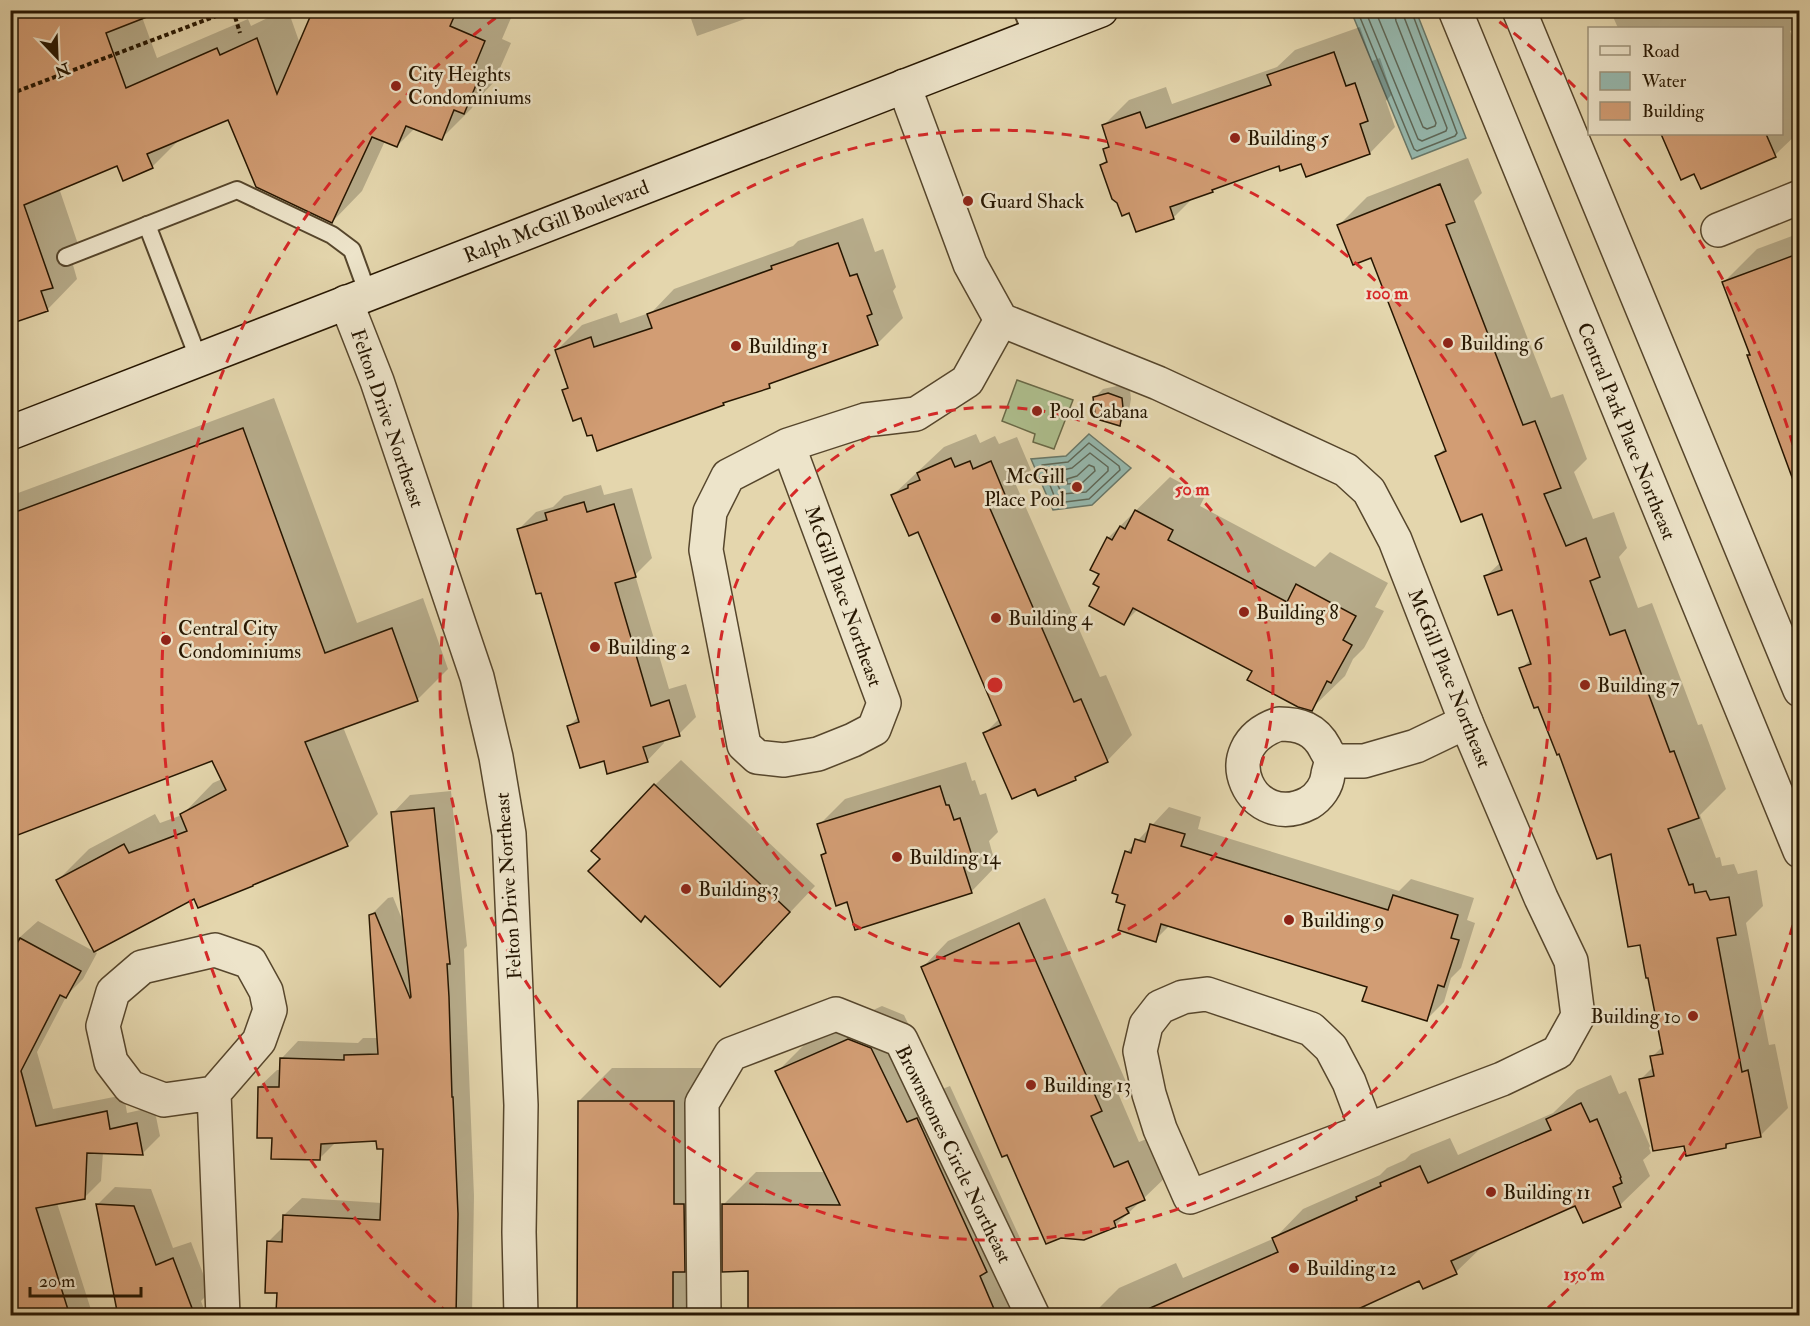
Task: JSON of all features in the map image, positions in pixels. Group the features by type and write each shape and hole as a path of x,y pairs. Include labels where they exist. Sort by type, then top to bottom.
{"street":[{"name":"Ralph McGill Boulevard","path":"10,433 904,86 1027,24 1101,10"},
{"name":"Central Park Place Northeast","path":"1455,10 1800,851"},
{"path":"1519,10 1800,690"},
{"path":"904,86 970,264 1001,320"},
{"path":"1718,230 1800,197"},
{"name":"Felton Drive Northeast","path":"357,298 377,381 477,677 496,757 509,834 520,1093 521,1316"},
{"name":"McGill Place Northeast","path":"788,446 884,703 874,729 818,754 784,760 758,757 744,746 706,550 710,512 728,476 788,446 865,420 916,414 967,381 1001,320 1158,384 1346,470 1369,491 1395,540 1466,722 1541,898 1571,961 1578,1016 1558,1053 1502,1078 1367,1130 1190,1197 1160,1129 1149,1094 1140,1052 1146,1025 1160,1007 1183,997 1207,994 1311,1029 1331,1048 1348,1082 1367,1130"},
{"path":"1331,761 1364,761 1375,758 1416,746 1466,722"},
{"path":"214,1093 164,1100 130,1087 111,1062 103,1026 113,992 142,967 215,950 250,962 266,991 270,1010 259,1041 214,1093 223,1316"},
{"name":"Brownstones Circle Northeast","path":"704,1316 702,1103 731,1054 836,1014 901,1040 1033,1316"}],"lane":[{"path":"66,257 237,190 332,235 352,250 357,298"},
{"path":"147,225 200,360"}],"path":[{"path":"10,94 233,10 240,33"}],"green space":[{"name":"Pool Cabana","path":"1017,380 1073,400 1054,449 1033,442 1035,434 1002,421"}],"water":[{"path":"1351,11 1416,11 1466,138 1412,159"},
{"name":"McGill Place Pool","path":"1089,434 1131,468 1092,505 1053,510 1031,459 1066,456"}],"building":[{"path":"10,10 156,10 157,13 106,33 126,88 217,48 220,55 257,38 277,94 313,10 457,10 450,26 485,41 473,70 481,73 464,114 454,110 442,140 406,126 397,147 372,137 332,223 256,187 228,120 147,154 153,168 123,181 117,166 24,205 53,288 41,291 48,311 10,324 10,180 12,179 10,175"},
{"name":"Building 5","path":"1334,52 1346,86 1355,83 1368,121 1360,124 1370,154 1306,177 1301,164 1280,171 1279,166 1170,207 1174,219 1136,232 1129,213 1122,216 1117,203 1112,199 1100,165 1107,162 1103,149 1109,147 1102,125 1140,112 1146,128 1271,85 1267,75"},
{"path":"1661,135 1766,135 1776,157 1701,189 1694,174 1681,180"},
{"path":"1440,184 1455,222 1446,225 1523,425 1535,421 1561,488 1544,494 1566,546 1586,538 1600,577 1590,581 1610,635 1625,630 1670,752 1674,751 1699,818 1668,829 1689,885 1693,884 1695,893 1706,891 1710,900 1729,897 1736,935 1717,938 1742,1072 1748,1070 1761,1137 1726,1144 1726,1148 1686,1156 1684,1146 1653,1151 1639,1079 1654,1076 1650,1056 1663,1054 1640,945 1628,947 1611,854 1597,859 1559,754 1557,755 1538,707 1534,708 1519,668 1531,664 1512,610 1498,615 1484,576 1502,570 1482,514 1461,522 1435,456 1446,451 1371,258 1353,265 1337,225"},
{"name":"Building 1","path":"838,243 850,276 857,274 872,314 867,316 878,345 769,384 770,388 723,403 724,405 597,451 592,435 587,436 581,418 573,421 562,390 568,388 555,350 591,337 594,347 652,328 647,314"},
{"path":"1800,253 1800,487 1796,488 1722,282"},
{"path":"1108,393 1122,398 1120,426 1100,420 1095,414 1093,397"},
{"name":"Central City Condominiums","path":"243,428 325,653 392,628 418,701 305,742 348,846 198,908 194,899 94,952 56,880 124,844 129,853 187,831 180,814 226,790 212,761 10,838 10,514"},
{"name":"Building 4","path":"951,458 955,467 970,461 973,469 991,461 1006,497 988,504 1074,702 1081,699 1108,762 1075,777 1076,780 1038,796 1035,789 1012,799 983,733 1001,725 918,532 909,536 891,495 920,480 917,473"},
{"name":"Building 2","path":"584,502 587,512 614,504 636,577 615,583 651,706 669,700 680,736 643,747 648,762 607,774 604,761 580,768 567,726 579,722 541,593 536,594 517,529 547,520 545,513"},
{"name":"Building 8","path":"1135,510 1173,530 1168,540 1287,602 1296,584 1356,616 1343,640 1352,645 1331,683 1327,681 1312,711 1298,707 1247,680 1252,671 1133,608 1124,625 1089,606 1099,587 1093,584 1099,574 1090,570 1107,537 1112,540 1120,526 1125,529"},
{"name":"Building 3","path":"654,784 790,912 720,987 645,916 641,922 588,871 600,859 591,851"},
{"name":"Building 14","path":"940,786 954,820 960,818 973,859 962,862 972,893 855,930 847,902 836,906 821,855 826,853 817,824"},
{"path":"434,808 450,964 447,964 458,1214 456,1316 335,1316 276,1313 277,1293 265,1293 267,1241 282,1242 283,1215 380,1220 383,1149 377,1149 376,1141 321,1144 320,1160 271,1159 272,1138 257,1138 258,1087 279,1087 280,1058 344,1060 344,1055 378,1054 369,915 375,913 411,997 391,812"},
{"name":"Building 9","path":"1150,824 1185,834 1181,846 1388,910 1393,895 1458,915 1451,938 1459,940 1444,987 1438,985 1427,1021 1362,1001 1367,987 1161,924 1156,942 1118,930 1125,905 1116,902 1118,895 1112,893 1125,851 1131,853 1135,839 1145,842"},
{"name":"Building 13","path":"1019,923 1102,1111 1091,1116 1114,1167 1128,1161 1145,1200 1126,1208 1129,1213 1114,1221 1116,1227 1084,1240 1061,1238 1046,1244 1007,1155 1002,1157 921,967"},
{"path":"20,938 81,971 66,998 60,995 21,1071 36,1126 107,1111 110,1129 137,1123 143,1155 87,1153 85,1199 36,1208 70,1316 10,1316 10,955"},
{"path":"848,1039 871,1048 907,1122 917,1118 987,1272 980,1276 997,1316 748,1316 748,1271 722,1272 722,1204 840,1205 775,1071"},
{"path":"578,1101 674,1101 674,1204 684,1204 685,1272 673,1272 673,1316 577,1316"},
{"name":"Building 11","path":"1581,1103 1590,1122 1597,1119 1621,1177 1622,1183 1613,1187 1621,1207 1583,1223 1575,1206 1451,1261 1457,1274 1423,1289 1419,1281 1343,1316 1132,1316 1278,1252 1272,1238 1357,1200 1356,1197 1381,1186 1380,1183 1420,1166 1428,1183 1551,1130 1546,1119"},
{"path":"96,1204 134,1206 156,1265 173,1258 195,1316 118,1316"}],"place":[{"name":"City Heights Condominiums","path":"396,86"},
{"name":"Building 5","path":"1235,138"},
{"name":"Guard Shack","path":"968,201"},
{"name":"Building 6","path":"1448,343"},
{"name":"Building 1","path":"736,346"},
{"name":"Pool Cabana","path":"1037,411"},
{"name":"McGill Place Pool","path":"1077,487"},
{"name":"Building 8","path":"1244,612"},
{"name":"Building 4","path":"996,618"},
{"name":"Central City Condominiums","path":"166,640"},
{"name":"Building 2","path":"595,647"},
{"name":"Building 7","path":"1585,685"},
{"name":"Building 14","path":"897,857"},
{"name":"Building 3","path":"686,889"},
{"name":"Building 9","path":"1289,920"},
{"name":"Building 10","path":"1693,1016"},
{"name":"Building 13","path":"1031,1085"},
{"name":"Building 11","path":"1491,1192"},
{"name":"Building 12","path":"1294,1268"}]}
